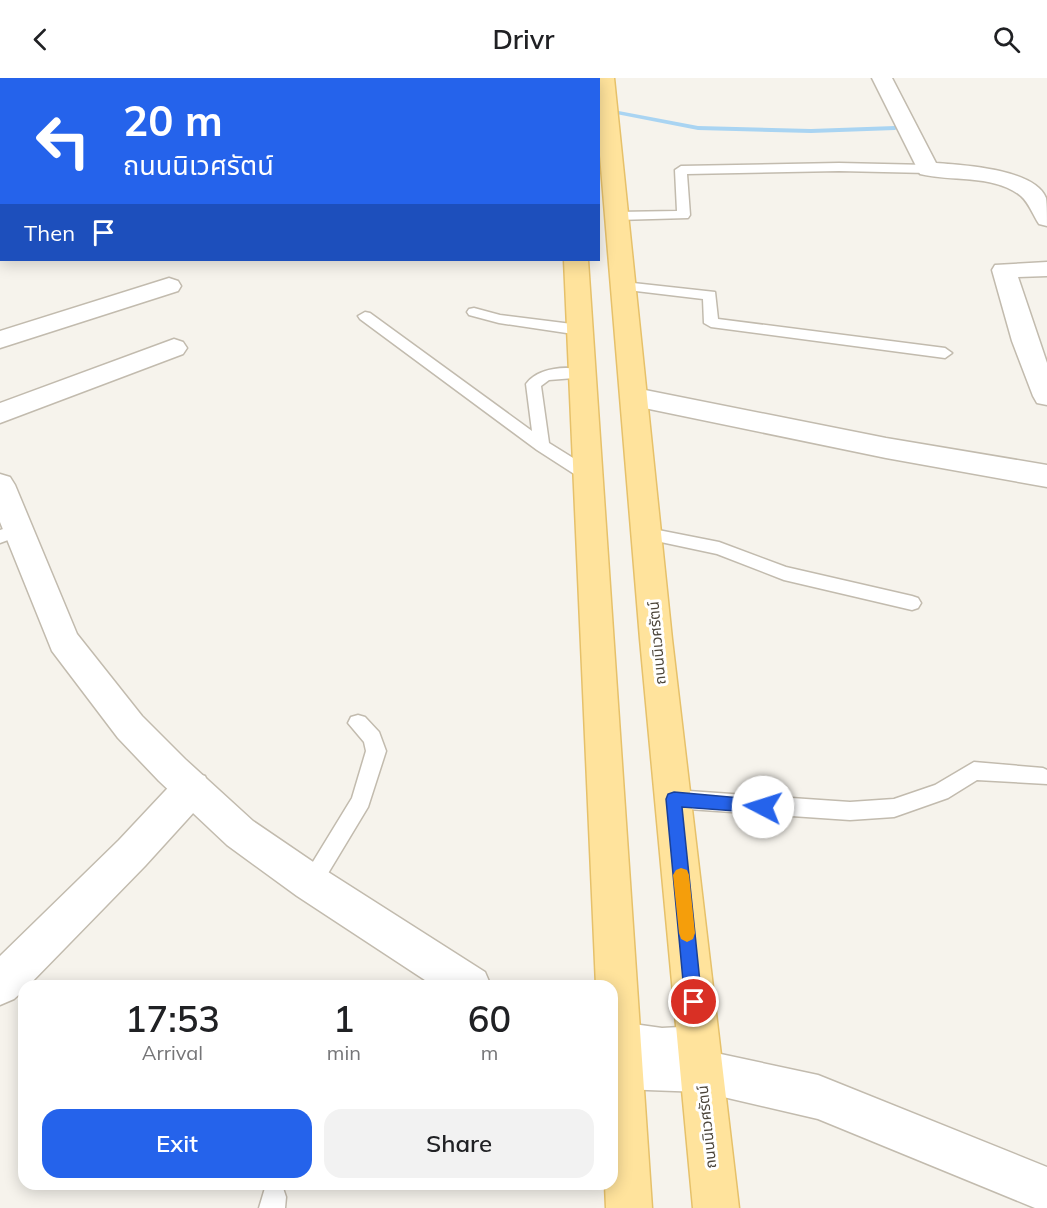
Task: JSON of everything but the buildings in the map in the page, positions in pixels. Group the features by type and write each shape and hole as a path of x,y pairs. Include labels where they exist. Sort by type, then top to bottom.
{"main road":[{"name":"ถนนนิเวศรัตน์","path":"604,84 648,534 656,639 716,1208"},
{"path":"576,261 592,565 598,636 614,980"},
{"path":"618,1065 628,1208"}],"street":[{"path":"882,78 928,169 985,176 1013,183 1028,190 1047,219"},
{"path":"1047,269 1004,270 1025,341 1039,355 1047,396"},
{"path":"0,340 169,286"},
{"path":"0,412 174,348"},
{"path":"634,397 886,448 1047,476"},
{"path":"0,485 9,534 64,641 130,727 240,833 311,883 462,980"},
{"path":"0,985 132,853 192,788"},
{"path":"618,1051 700,1059 818,1097 1047,1190"}],"lane":[{"path":"617,216 684,215 681,170 839,167 928,169"},
{"path":"624,286 710,295 711,323 945,353"},
{"path":"474,312 499,319 580,330"},
{"path":"365,316 542,446 588,475"},
{"path":"542,446 533,384 546,375 582,374"},
{"path":"648,534 719,548 784,573 912,603"},
{"path":"311,883 361,801 376,751 372,738 358,723"},
{"path":"674,799 850,811 894,808 941,792 974,771 1043,777"}],"waterway":[{"path":"608,111 698,128 811,131 895,128"}],"slow traffic":[{"path":"681,875 687,933"}],"route":[{"path":"694,1002 674,799 763,807"}]}
